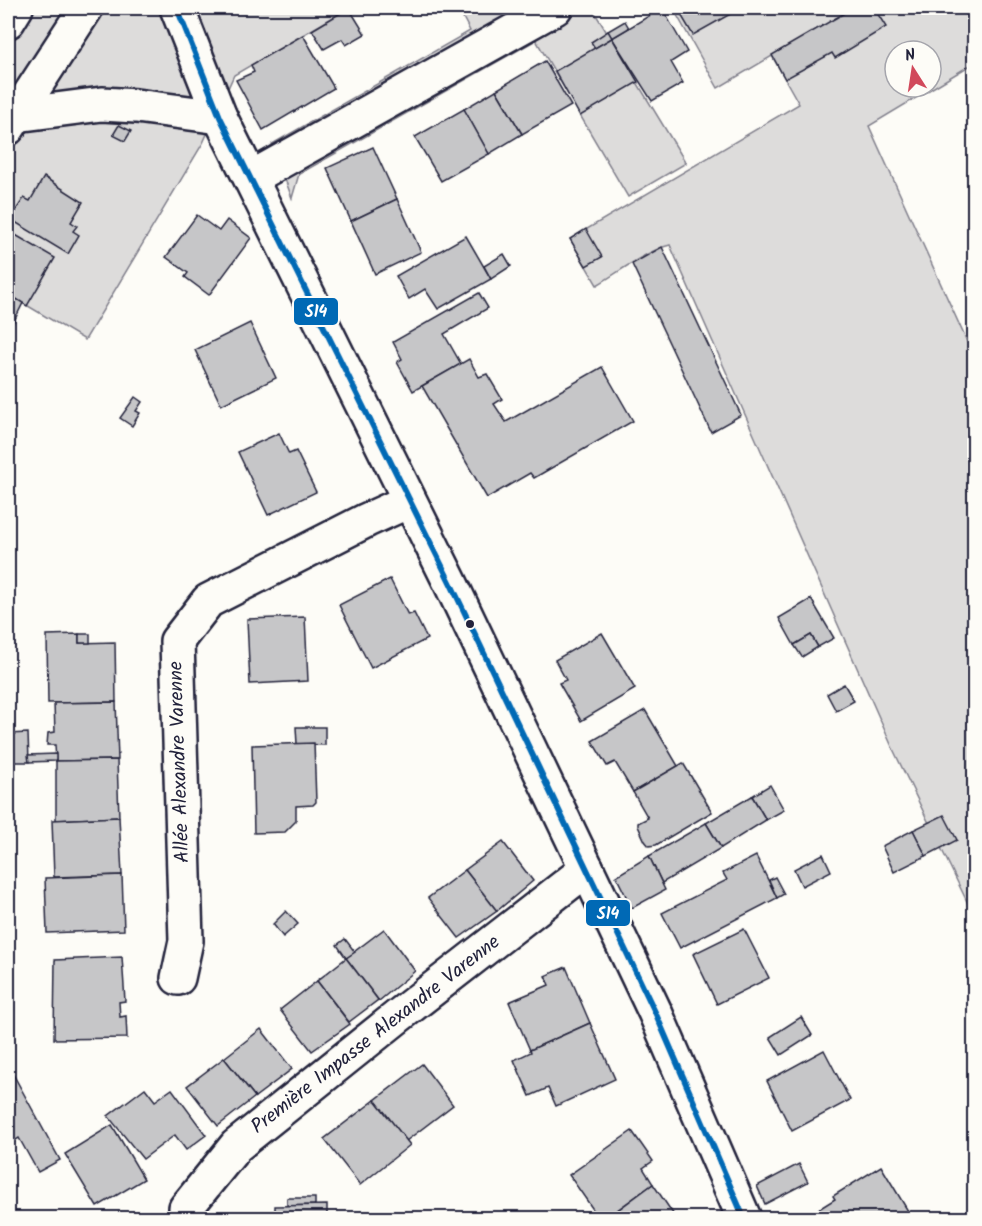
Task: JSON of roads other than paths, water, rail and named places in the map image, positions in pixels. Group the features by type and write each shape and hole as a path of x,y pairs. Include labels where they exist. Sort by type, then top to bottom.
{"main road":[{"path":"8,21 16,8"},
{"path":"12,122 86,8"},
{"path":"177,8 220,117 451,584 587,869 655,1012 744,1218"},
{"path":"251,178 555,8"},
{"path":"12,122 102,104 220,117"},
{"name":"Allée Alexandre Varenne","path":"178,978 186,941 177,641 208,601 409,501"},
{"name":"Première Impasse Alexandre Varenne","path":"186,1218 186,1208 236,1146 587,869"}]}
